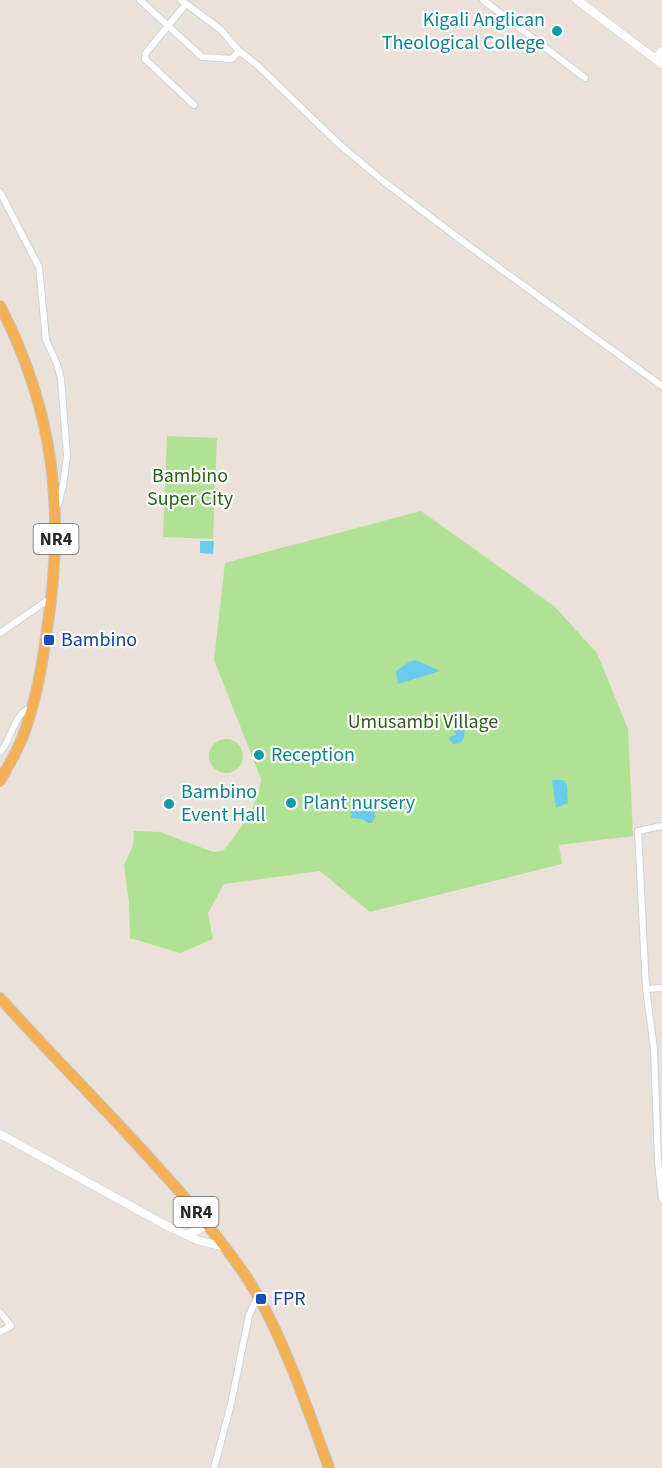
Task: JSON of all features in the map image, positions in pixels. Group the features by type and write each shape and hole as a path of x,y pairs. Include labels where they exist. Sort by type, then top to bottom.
{"highway":[{"name":"NR4","path":"0,306 24,359 42,415 53,474 56,512 52,598 33,707 22,739 2,777"},
{"name":"NR4","path":"0,998 153,1162 208,1225 224,1247 258,1296 294,1375 329,1468"}],"street":[{"path":"140,0 202,57 232,59 239,51"},
{"path":"483,0 585,78"},
{"path":"577,0 659,61 662,51"},
{"path":"194,105 145,59 144,54 183,2 220,29 239,51 256,64 339,144 383,181 468,246 662,386"},
{"path":"0,192 39,267 46,340 61,379 67,456 63,486 56,512"},
{"path":"0,633 52,598"},
{"path":"0,752 6,746 18,717 25,709 33,707"},
{"path":"662,826 638,831 646,989 654,1049 662,1199"},
{"path":"646,989 662,988"},
{"path":"0,1134 151,1218 186,1235 224,1247"},
{"path":"186,1235 208,1225"},
{"path":"214,1468 231,1404 249,1315 258,1296"},
{"path":"0,1311 11,1326 0,1332"}],"green space":[{"name":"Bambino Super City","path":"167,436 217,438 213,539 163,537"},
{"name":"Umusambi Village","path":"421,511 554,606 597,653 628,729 633,836 559,845 562,864 370,912 320,871 224,884 208,913 213,939 180,953 130,938 129,902 124,865 133,846 134,831 160,832 213,852 223,851 247,818 259,790 261,779 214,660 225,563"},
{"path":"226,739 238,744 243,756 238,768 226,773 214,768 209,756 214,744"}],"water":[{"path":"200,541 214,541 213,554 200,553"},
{"path":"416,660 440,671 398,684 396,671"},
{"path":"457,721 462,721 464,736 461,742 453,744 449,739 456,735 453,728"},
{"path":"552,780 563,780 567,785 568,803 556,808"},
{"path":"359,806 372,806 376,816 372,823 351,818 351,811 359,810"}],"place":[{"name":"Kigali Anglican Theological College","path":"557,31"},
{"name":"Bambino","path":"49,640"},
{"name":"Reception","path":"259,755"},
{"name":"Plant nursery","path":"291,803"},
{"name":"Bambino Event Hall","path":"169,804"},
{"name":"FPR","path":"261,1299"}]}
